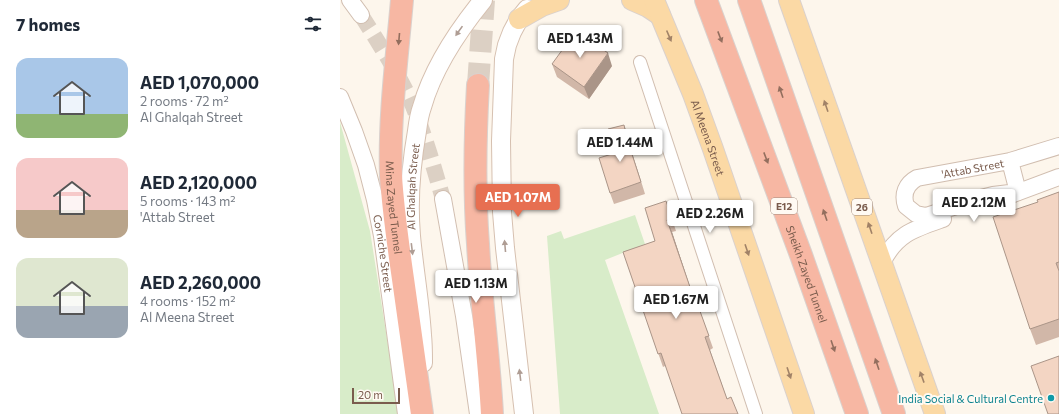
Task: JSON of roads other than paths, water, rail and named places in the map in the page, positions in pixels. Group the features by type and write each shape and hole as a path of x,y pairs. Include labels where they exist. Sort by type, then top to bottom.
{"highway":[{"name":"Mina Zayed Tunnel","path":"402,0 391,138 391,175 397,238 422,414"},
{"name":"Sheikh Zayed Tunnel","path":"706,0 799,248 856,414"},
{"path":"749,0 894,414"},
{"path":"478,85 476,125 476,205 492,414"}],"main road":[{"name":"Al Ghalqah Street","path":"422,414 422,336 409,212 413,157 421,108 431,83 455,37 483,0"},
{"path":"524,414 505,248 501,176 501,141 504,59 510,39 519,19 528,7 537,0"},
{"path":"519,19 542,6 559,0"},
{"path":"632,0 648,8 657,8"},
{"name":"26","path":"789,0 935,414"},
{"name":"Al Meena Street","path":"657,8 693,94 713,148 804,414"}],"street":[{"path":"350,0 361,16"},
{"path":"640,62 756,414"},
{"name":"Corniche Street","path":"340,97 366,165 375,200 382,236 406,414"},
{"name":"'Attab Street","path":"1018,192 981,198 926,216 916,214 906,206 904,201 905,190 908,185 917,178 1010,161 1059,146"},
{"path":"1010,161 1018,192"},
{"name":"'Attab Street","path":"882,263 897,242 911,231 1059,177"},
{"path":"443,199 464,316 478,414"}],"tunnel":[{"path":"478,85 484,0"},
{"path":"361,15 408,94 425,140 443,199"}],"place":[{"name":"India Social & Cultural Centre","path":"1051,398"}]}
